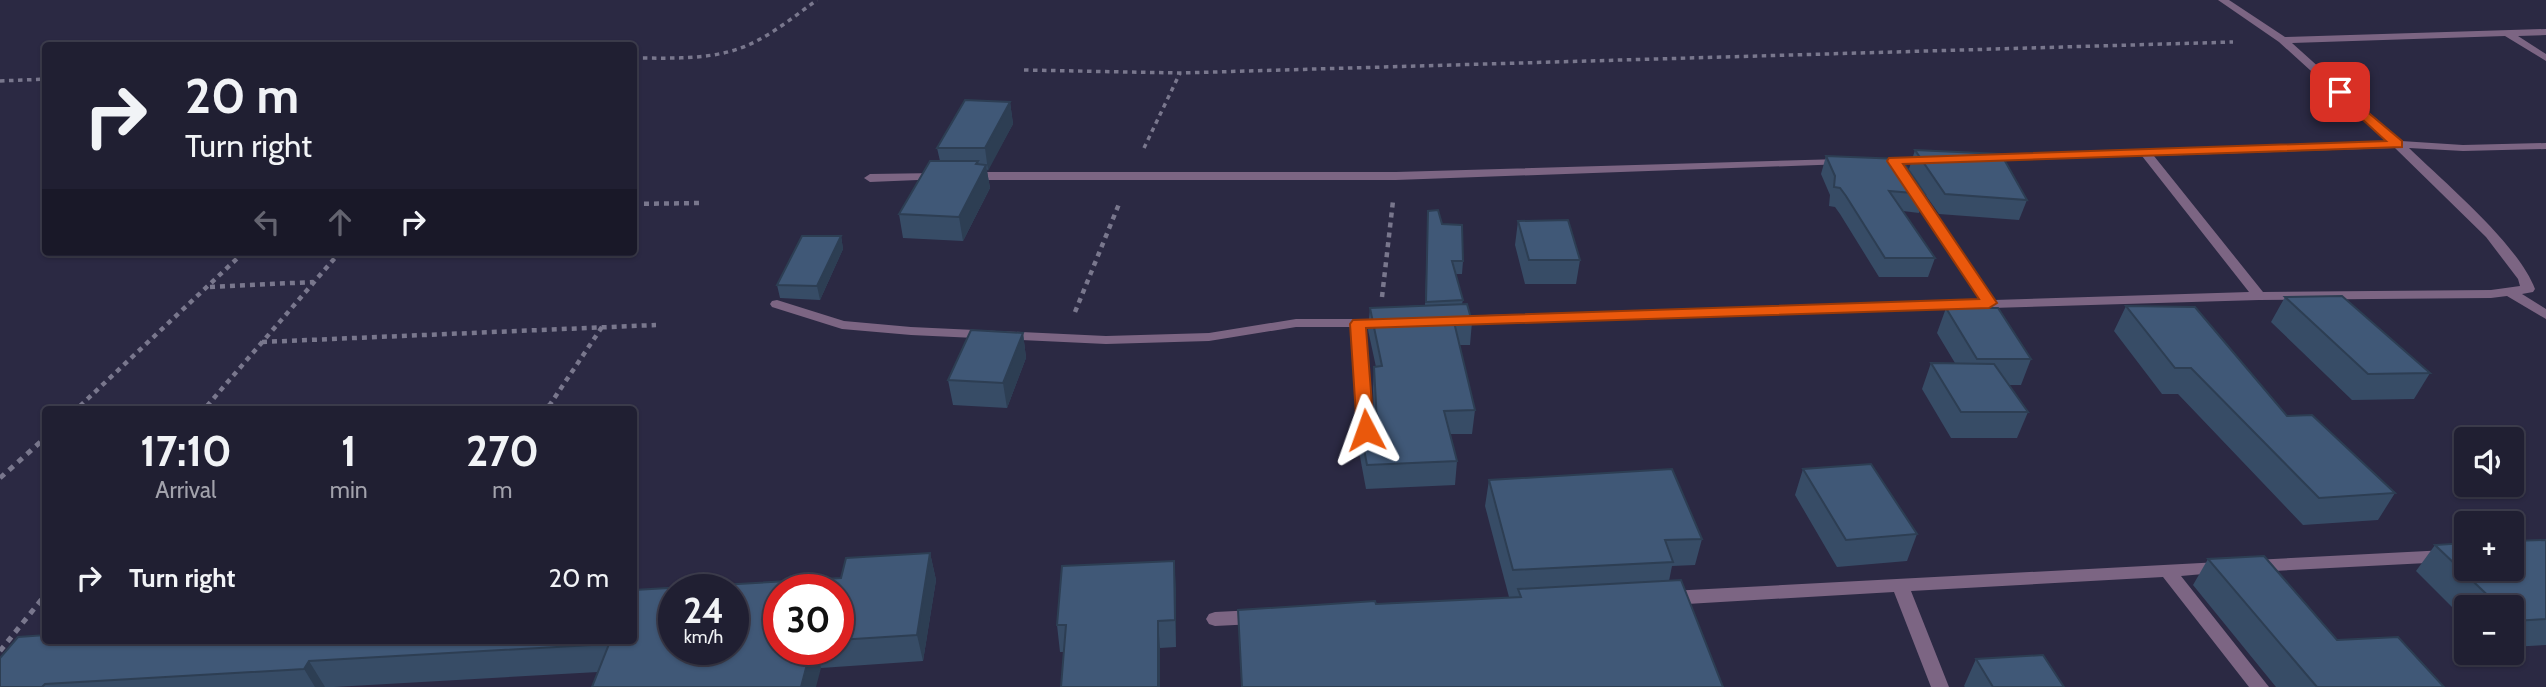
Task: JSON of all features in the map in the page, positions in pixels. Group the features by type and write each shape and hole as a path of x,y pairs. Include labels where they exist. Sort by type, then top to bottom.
{"street":[{"path":"1444,321 1989,303 2512,293 2528,289 2524,278 2490,234 2398,144 2283,40 2223,0"},
{"path":"2283,40 2546,32"},
{"path":"2507,33 2546,58"},
{"path":"1964,158 2398,144 2463,148 2546,146"},
{"path":"2146,153 2259,296"},
{"path":"870,178 1396,176 1853,162"},
{"path":"1901,172 1989,303"},
{"path":"2512,293 2546,315"},
{"path":"777,304 842,325 1106,340 1209,337 1296,323 1405,322"},
{"path":"1358,324 1366,430"},
{"path":"1653,599 2454,556"},
{"path":"2167,571 2260,687"},
{"path":"1900,586 1940,687"},
{"path":"1215,619 1270,617"}],"path":[{"path":"637,58 701,56 728,52 777,27 817,0"},
{"path":"1024,70 1180,73 2283,40"},
{"path":"0,80 42,79"},
{"path":"1379,324 1396,176"},
{"path":"637,204 699,203"},
{"path":"79,406 240,256"},
{"path":"207,406 337,256"},
{"path":"209,287 314,282"},
{"path":"262,342 656,325"},
{"path":"549,406 601,327"},
{"path":"0,478 42,441"},
{"path":"0,650 42,599"}],"building":[{"path":"965,100 1010,102 985,148 937,148"},
{"path":"1915,150 2001,154 2027,200 1945,194"},
{"path":"1826,156 1901,159 1925,194 1889,191 1935,258 1885,258 1846,196 1840,188 1834,187 1835,176"},
{"path":"930,161 978,161 976,164 986,165 959,217 899,214"},
{"path":"1438,210 1442,224 1462,225 1463,261 1452,261 1463,300 1426,302 1428,211"},
{"path":"1568,220 1580,260 1529,260 1518,221"},
{"path":"802,236 841,236 817,286 777,285"},
{"path":"2342,296 2430,373 2368,374 2285,297"},
{"path":"1467,304 1472,322 1454,322 1475,410 1444,411 1457,461 1367,465 1359,422 1377,422 1374,367 1382,366 1370,308"},
{"path":"2126,306 2195,307 2287,416 2312,415 2395,493 2319,498 2191,368 2175,368"},
{"path":"1946,308 1998,308 2031,359 1977,359"},
{"path":"971,330 1023,333 1003,383 948,380"},
{"path":"1931,363 1994,364 2028,412 1961,412"},
{"path":"1871,464 1917,534 1846,540 1803,469"},
{"path":"1672,469 1702,539 1665,540 1673,562 1513,570 1489,480"},
{"path":"2546,540 2546,619 2524,620 2524,595 2487,595 2473,581 2524,581 2524,541"},
{"path":"2454,544 2454,563 2435,545"},
{"path":"930,553 917,635 854,639 854,574 842,574 846,558"},
{"path":"2264,556 2337,640 2398,637 2444,687 2317,687 2208,559"},
{"path":"1174,561 1175,620 1158,621 1158,687 1061,687 1066,625 1057,625 1062,566"},
{"path":"1681,580 1723,687 1242,687 1238,610 1375,601 1376,604 1521,597 1518,589"},
{"path":"749,583 763,583 763,665 807,665 801,687 592,687 609,644 637,644 637,590 658,589 658,665 749,665"},
{"path":"42,635 42,644 609,644 309,661 304,669 45,684 42,687 0,687 0,658 18,637"},
{"path":"2043,655 2064,687 1993,687 1976,659"}],"route":[{"path":"1366,430 1358,324 1575,314 1989,303 1894,161 2398,144 2340,92"}]}
